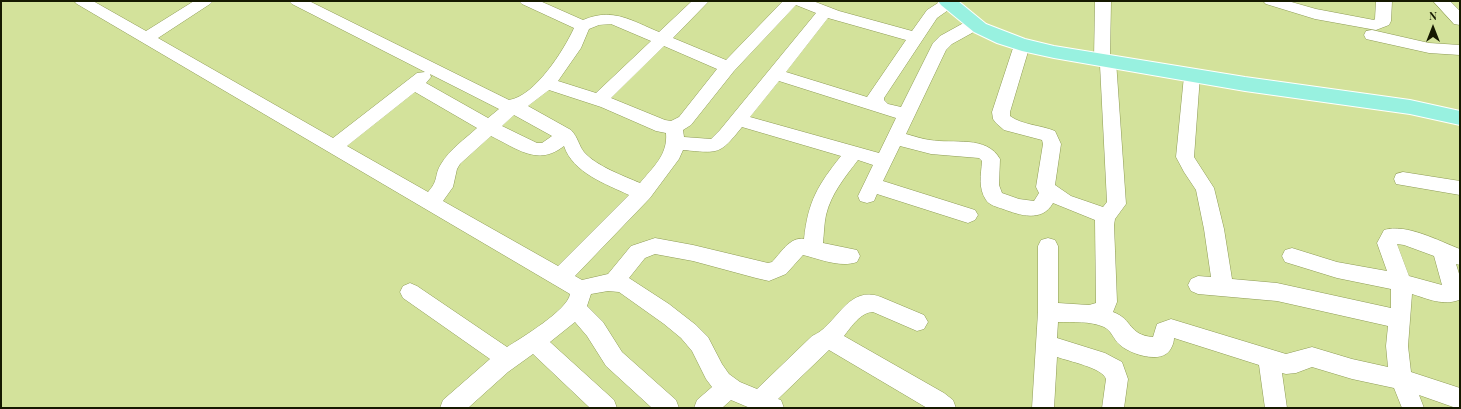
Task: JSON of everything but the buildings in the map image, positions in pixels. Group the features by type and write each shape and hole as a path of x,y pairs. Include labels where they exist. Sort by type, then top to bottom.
{"main road":[{"path":"948,2 974,24 1004,39 1022,45 1192,76 1410,107 1460,118"}],"street":[{"path":"82,1 561,277 577,299 614,359 668,408"},
{"path":"146,38 205,1"},
{"path":"297,1 507,106 521,104 546,83 572,51 583,26 597,20 613,19 728,67"},
{"path":"527,1 583,26"},
{"path":"600,100 664,39 701,1"},
{"path":"561,277 643,193 673,154 675,135 685,121 728,67 792,1"},
{"path":"799,1 825,12 870,26 916,37"},
{"path":"1089,314 1103,310 1107,302 1104,225 1106,216 1117,204 1105,61 1103,1"},
{"path":"1270,1 1315,14 1376,25 1383,22 1384,1"},
{"path":"1441,1 1460,20"},
{"path":"882,108 875,102 875,97 932,14 948,2"},
{"path":"546,83 600,100 662,126 675,135 705,146 717,144 825,12"},
{"path":"968,215 870,191 939,47 946,40 974,24"},
{"path":"1372,35 1429,48 1460,50"},
{"path":"1022,45 1001,112 1002,119 1010,125 1040,132 1049,136 1052,144 1045,183 1045,187 1048,192 1056,197 1106,216"},
{"path":"334,146 434,69"},
{"path":"775,74 906,115"},
{"path":"1192,76 1185,148 1186,157 1190,167 1205,188 1214,229 1223,287"},
{"path":"414,84 489,127 535,150 542,151 550,148 565,134"},
{"path":"431,202 444,187 448,168 454,159 513,106"},
{"path":"513,106 565,134 571,140 576,155 586,164 643,193"},
{"path":"738,120 884,161"},
{"path":"895,138 931,147 978,150 985,152 991,159 990,186 992,196 995,198 1027,209 1034,209 1043,204 1048,192"},
{"path":"812,249 816,215 822,199 854,152"},
{"path":"1403,179 1460,188"},
{"path":"1292,256 1337,270 1400,282 1441,294 1452,294 1454,288 1451,254 1405,237 1391,236 1388,242 1400,282 1402,298 1397,347 1402,380 1413,408"},
{"path":"614,282 638,252 655,246 693,253 756,270 769,272 779,268 799,246 850,256"},
{"path":"1043,408 1048,312 1048,246"},
{"path":"451,408 507,359 534,341 577,299 604,282 614,282 625,285 686,330 703,346 714,372 720,381 729,387 767,404 820,343 827,340 856,308 866,302 874,303 917,322"},
{"path":"1198,285 1263,290 1299,296 1400,319"},
{"path":"410,292 507,359"},
{"path":"1048,312 1089,314 1109,319 1118,325 1124,336 1131,341 1150,347 1159,346 1163,342 1165,331 1171,328 1286,364 1296,363 1302,359 1312,357 1352,369 1402,380 1437,390 1460,399"},
{"path":"827,340 836,341 876,367 936,401 945,408"},
{"path":"534,341 606,408"},
{"path":"1046,344 1105,363 1114,369 1117,379 1113,408"},
{"path":"1269,359 1276,408"},
{"path":"705,408 729,387"}]}
